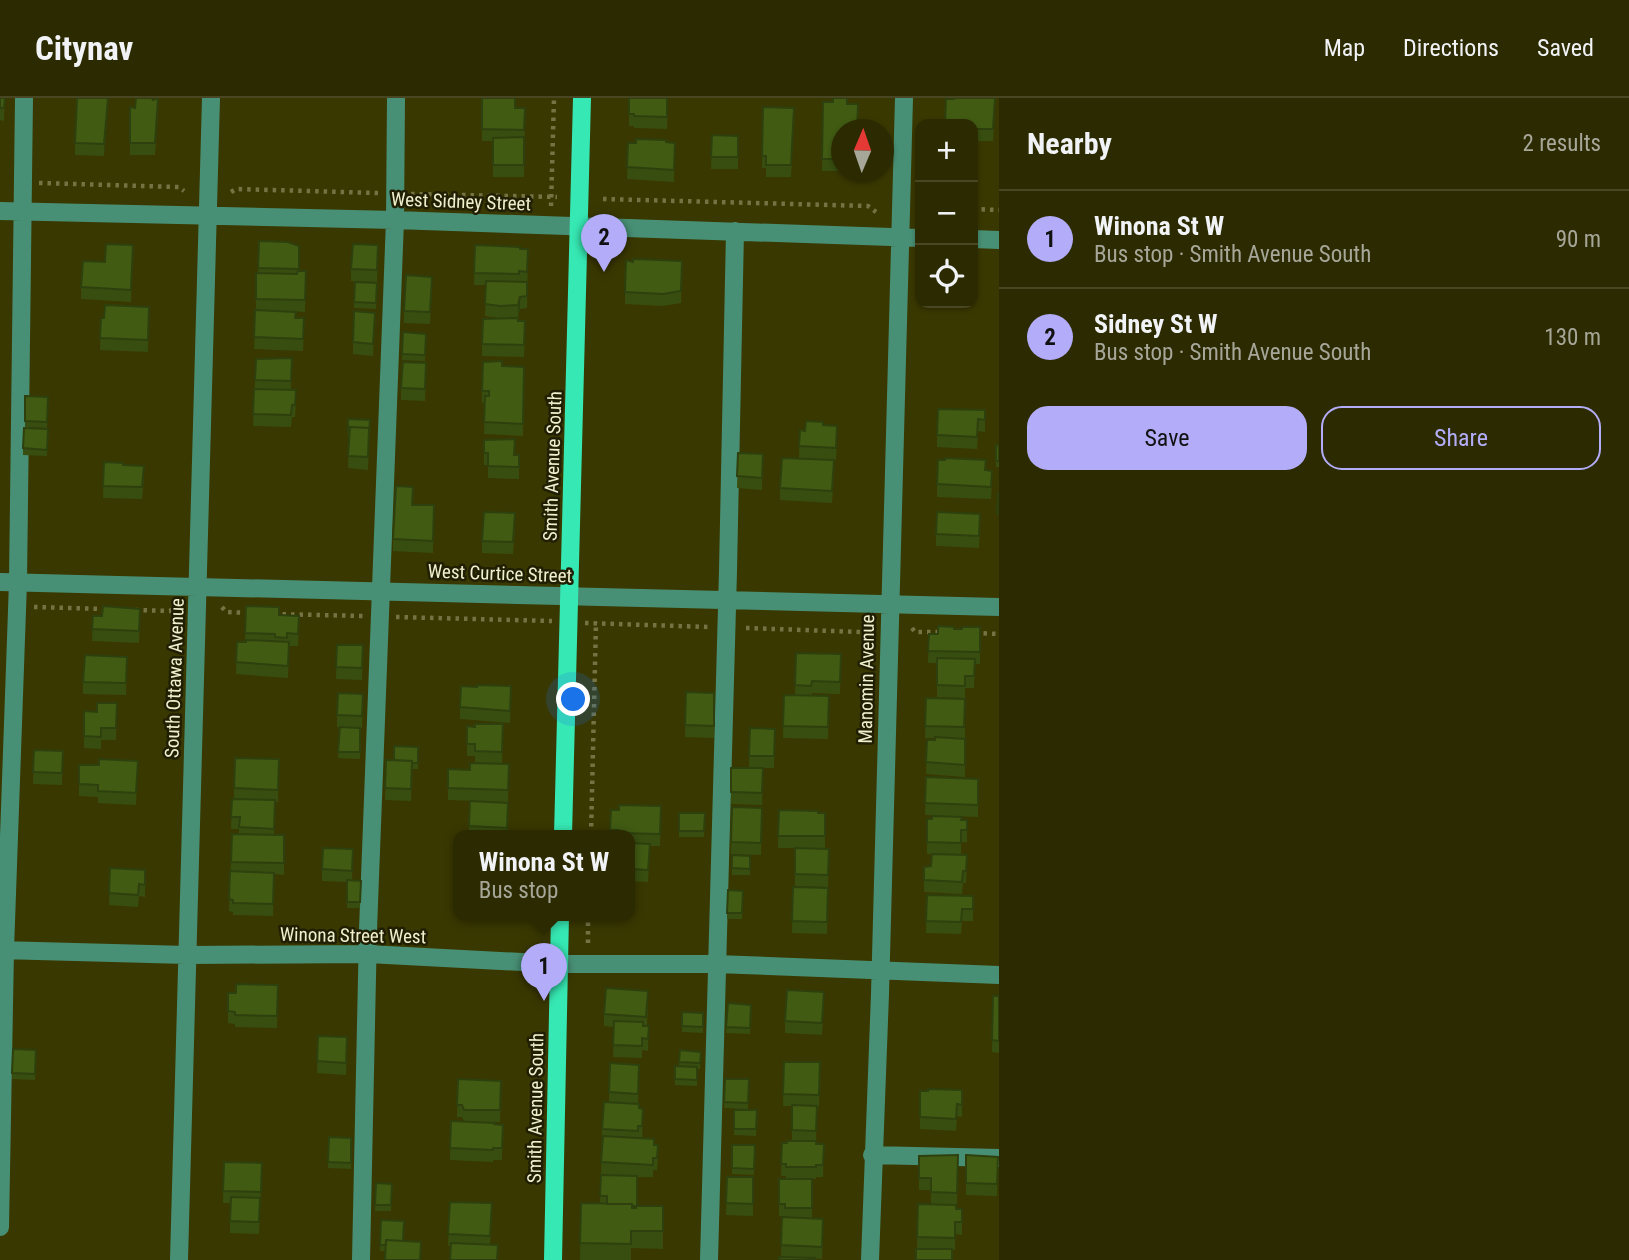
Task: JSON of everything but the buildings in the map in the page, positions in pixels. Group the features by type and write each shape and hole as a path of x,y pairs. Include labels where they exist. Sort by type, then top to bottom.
{"main road":[{"name":"Smith Avenue South","path":"563,830 582,98"},
{"name":"Smith Avenue South","path":"553,1260 560,921"}],"street":[{"path":"0,1227 3,950 17,607 9,582 24,98"},
{"name":"South Ottawa Avenue","path":"179,1260 211,98"},
{"path":"360,1260 368,954 395,220 396,98"},
{"name":"Manomin Avenue","path":"870,1260 904,98"},
{"name":"West Sidney Street","path":"0,211 579,225 915,238"},
{"path":"709,1260 728,598 735,231"},
{"path":"978,239 999,240"},
{"name":"West Curtice Street","path":"9,582 382,589 999,607"},
{"name":"Winona Street West","path":"3,950 187,955 368,954 560,964 716,964 999,975"},
{"path":"872,1155 999,1158"}],"path":[{"path":"551,206 554,98"},
{"path":"22,182 179,187 184,191"},
{"path":"603,199 868,206 876,212"},
{"path":"978,209 999,210"},
{"path":"17,607 114,610"},
{"path":"128,610 170,611 174,607"},
{"path":"590,830 596,614"},
{"path":"912,628 915,632 943,632"},
{"path":"971,633 999,634"},
{"path":"588,921 588,943"}],"place":[{"name":"Sidney St W","path":"604,272"},
{"name":"Winona St W","path":"544,1001"}]}
